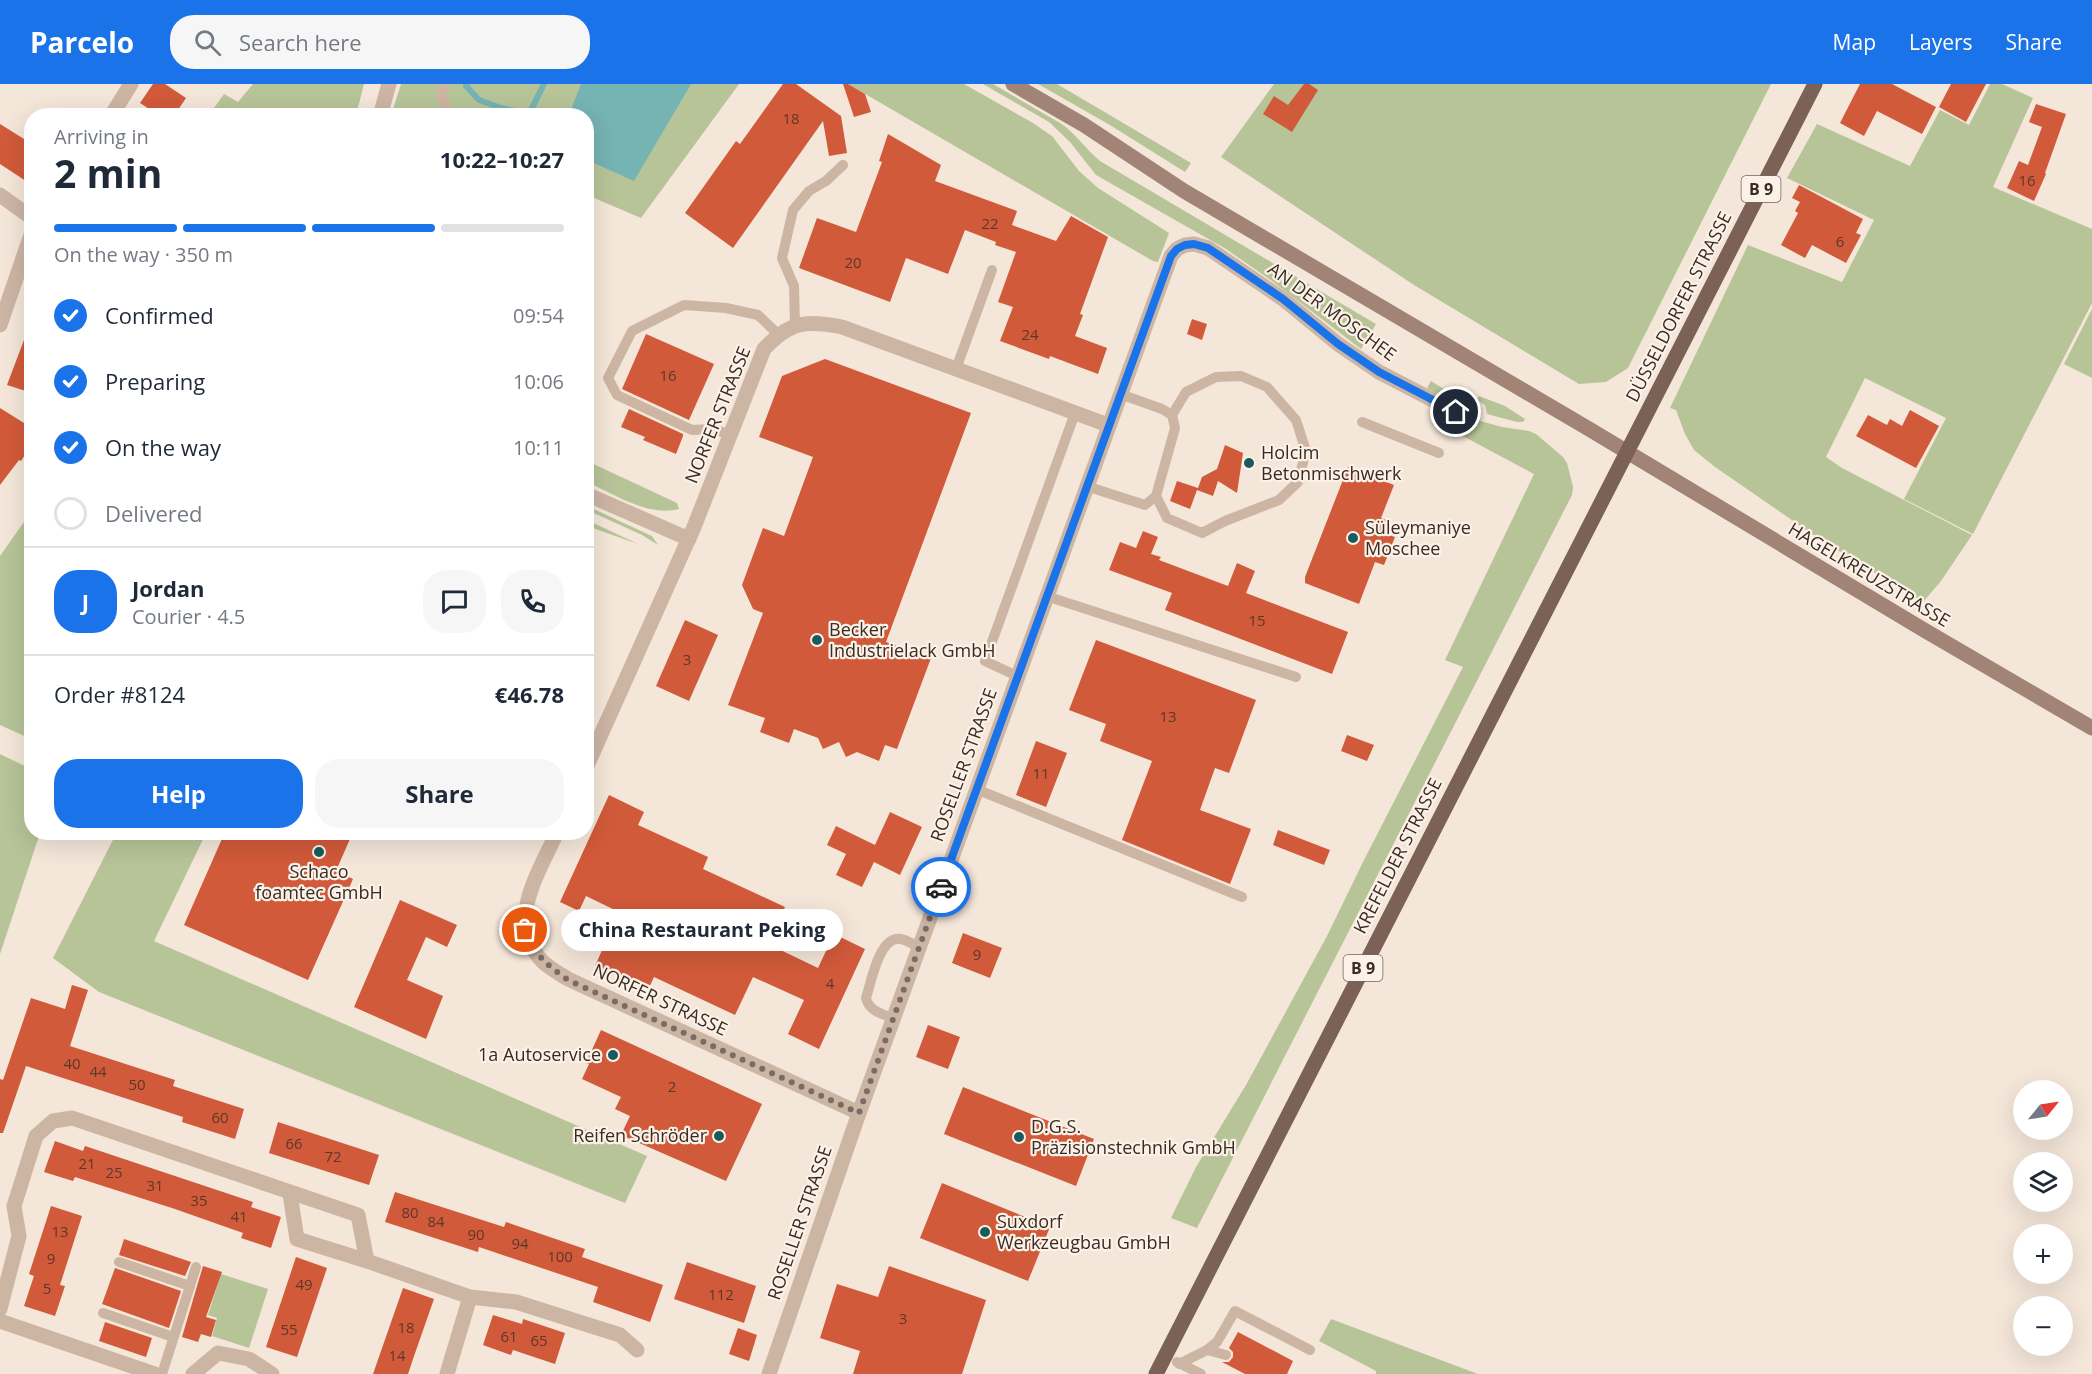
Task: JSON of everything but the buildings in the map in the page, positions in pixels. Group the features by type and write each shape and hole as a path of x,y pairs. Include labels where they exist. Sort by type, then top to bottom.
{"main road":[{"name":"HAGELKREUZSTRASSE","path":"1013,84 1084,125 1184,191 2092,728"},
{"name":"DÜSSELDORFER STRASSE","path":"1628,452 1815,84"},
{"name":"KREFELDER STRASSE","path":"1156,1374 1628,452"}],"street":[{"path":"116,108 131,84"},
{"path":"382,108 389,84"},
{"path":"0,195 24,212"},
{"name":"AN DER MOSCHEE","path":"1185,245 1194,244 1208,248 1283,299 1338,344 1379,372 1456,412"},
{"name":"ROSELLER STRASSE","path":"769,1374 859,1113 1108,425 1171,256 1185,245"},
{"path":"0,325 24,255"},
{"name":"NORFER STRASSE","path":"594,750 689,538 764,349 778,334 795,326 815,322 843,327 1108,425"},
{"path":"594,497 689,538"},
{"name":"NORFER STRASSE","path":"554,840 525,906 525,930 530,945 543,962 568,980 859,1113"},
{"path":"0,1309 19,1236 14,1206 36,1136 53,1121 72,1118 198,1160 290,1194 358,1215 367,1261"},
{"path":"290,1194 297,1239 470,1297 516,1302 620,1335 637,1350"},
{"path":"447,1374 470,1297"},
{"path":"0,1321 155,1374"},
{"path":"194,1374 218,1353 249,1359 272,1374"}],"lane":[{"path":"445,84 441,96 447,108"},
{"path":"795,326 794,286 782,258 793,210 809,191 826,181 843,165"},
{"path":"956,369 992,270"},
{"path":"730,435 714,429 692,430 670,420 617,395 608,378 632,331 684,305 726,308 758,315 778,334"},
{"path":"1086,486 1144,505 1156,496 1174,428 1172,415 1186,392 1216,377 1240,376 1267,387 1296,420 1306,451 1298,482 1279,500 1225,521 1202,533 1167,518 1156,496"},
{"path":"1120,394 1162,409 1172,415"},
{"path":"1017,676 985,661 1075,413"},
{"path":"1362,422 1439,453"},
{"path":"1046,596 1296,677"},
{"path":"976,789 1242,897"},
{"path":"893,1018 873,1010 867,1005 866,998 883,948 892,939 901,939 919,947"},
{"path":"119,1262 190,1286"},
{"path":"162,1374 196,1268"},
{"path":"1179,1364 1207,1350 1217,1342 1235,1311 1310,1350"},
{"path":"103,1313 173,1337"},
{"path":"1207,1350 1226,1355"},
{"path":"1164,1356 1201,1374"}],"green space":[{"path":"253,84 364,84 358,108 214,108 224,94 238,102"},
{"path":"401,84 739,84 641,218 594,198 594,108 394,108"},
{"path":"848,84 964,84 1033,123 1052,136 1079,171 1098,188 1169,233 1158,262 1153,261"},
{"path":"983,84 993,84 1060,123 1100,161 1376,324 1361,349 1226,249 1096,175 1070,142 1049,122"},
{"path":"1038,84 1057,84 1191,163 1185,172 1110,125"},
{"path":"1274,84 1771,84 1628,368 1606,382 1579,384 1414,285 1221,157"},
{"path":"1990,84 2002,84 2033,98 1993,187 2092,229 2092,303 1973,534 1904,499 1946,418 1865,378 1826,457 1842,468 1972,535 1941,581 1923,602 1821,540 1715,467 1694,450 1676,410 1670,408 1748,245 1842,282 1874,220 1787,178 1817,124 1910,166 1940,110 1969,125"},
{"path":"2092,309 2092,378 2064,364"},
{"path":"1431,381 1478,408 1479,411 1463,409 1427,388"},
{"path":"1479,396 1505,406 1525,419 1523,422 1517,422 1487,414 1485,405 1477,400"},
{"path":"1470,418 1536,434 1567,463 1573,487 1572,495 1197,1228 1171,1218 1196,1167 1246,1085 1327,936 1463,667 1445,660 1534,474 1461,435"},
{"path":"594,464 677,503 679,509 655,510 620,498 594,485"},
{"path":"594,509 652,536 658,545 642,535 594,513"},
{"path":"24,522 24,736 0,725 0,556"},
{"path":"594,523 638,544 594,528"},
{"path":"0,754 24,766 24,840 38,840 0,954"},
{"path":"113,840 203,840 154,941 647,1156 625,1203 99,992 53,958"},
{"path":"221,1274 268,1289 249,1348 212,1336 217,1318 208,1315"},
{"path":"1331,1319 1478,1374 1376,1374 1376,1371 1319,1341"}],"water":[{"path":"581,84 691,84 634,181 594,163 594,108 572,108"}],"waterway":[{"path":"467,84 466,86 479,100 501,108"},
{"path":"532,108 544,84"}],"way so far":[{"path":"525,930 530,945 543,962 568,980 859,1113 941,887"}],"place":[{"name":"Holcim Betonmischwerk","path":"1249,463"},
{"name":"Süleymaniye Moschee","path":"1353,538"},
{"name":"Becker Industrielack GmbH","path":"817,640"},
{"name":"Schaco foamtec GmbH","path":"319,852"},
{"name":"China Restaurant Peking","path":"525,930"},
{"name":"1a Autoservice","path":"613,1055"},
{"name":"Reifen Schröder","path":"719,1136"},
{"name":"D.G.S. Präzisionstechnik GmbH","path":"1019,1137"},
{"name":"Suxdorf Werkzeugbau GmbH","path":"985,1232"}],"route":[{"path":"941,887 1108,425 1171,256 1177,249 1194,244 1208,248 1283,299 1338,344 1379,372 1456,412"}]}
